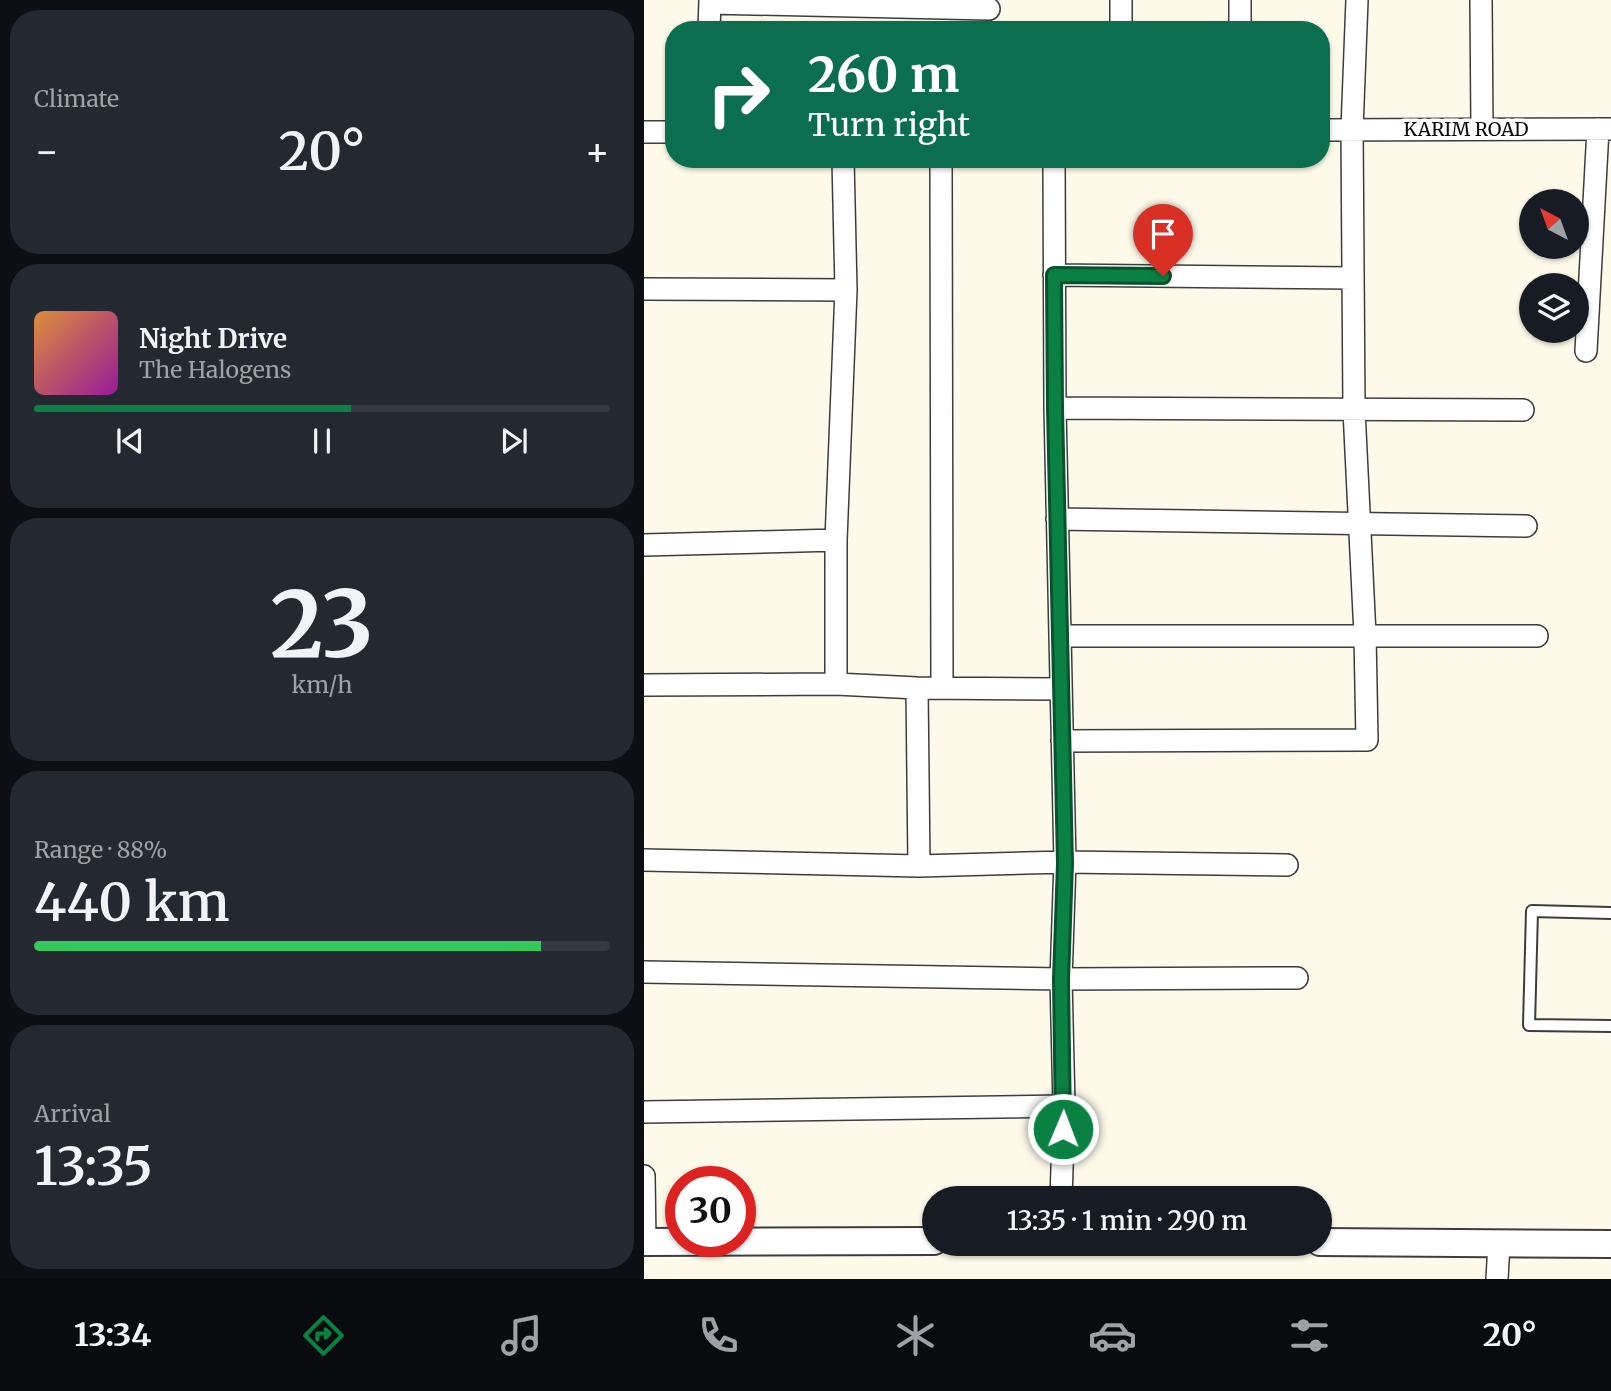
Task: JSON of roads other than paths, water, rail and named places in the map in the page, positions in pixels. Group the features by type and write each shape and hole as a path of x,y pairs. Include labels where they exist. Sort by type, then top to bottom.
{"street":[{"path":"1121,0 1121,21"},
{"path":"1240,0 1240,21"},
{"path":"1062,741 1367,740 1365,635 1354,410 1352,130 1357,0"},
{"path":"1481,0 1482,129"},
{"path":"709,21 710,1 989,13"},
{"path":"1586,351 1605,129"},
{"name":"KARIM ROAD","path":"1330,130 1605,129"},
{"path":"644,132 665,132"},
{"path":"836,684 836,540 846,290 843,168"},
{"path":"942,168 942,687"},
{"path":"1054,168 1055,408 1065,863 1061,979 1064,1106 1061,1186"},
{"path":"1054,275 1353,278"},
{"path":"644,289 846,290"},
{"path":"1055,408 1523,410"},
{"path":"1057,519 1526,526"},
{"path":"644,545 836,540"},
{"path":"1060,636 1537,636"},
{"path":"644,685 836,684 917,688 1060,689"},
{"path":"917,688 919,866"},
{"path":"644,860 919,866 1065,863 1287,865"},
{"path":"644,972 1061,979 1297,978"},
{"path":"644,1112 1064,1106"},
{"path":"644,1175 644,1242 922,1241"},
{"path":"1332,1242 1611,1244"},
{"path":"1497,1279 1499,1244"}],"lane":[{"path":"1611,913 1532,911 1529,1025 1611,1027"}]}
